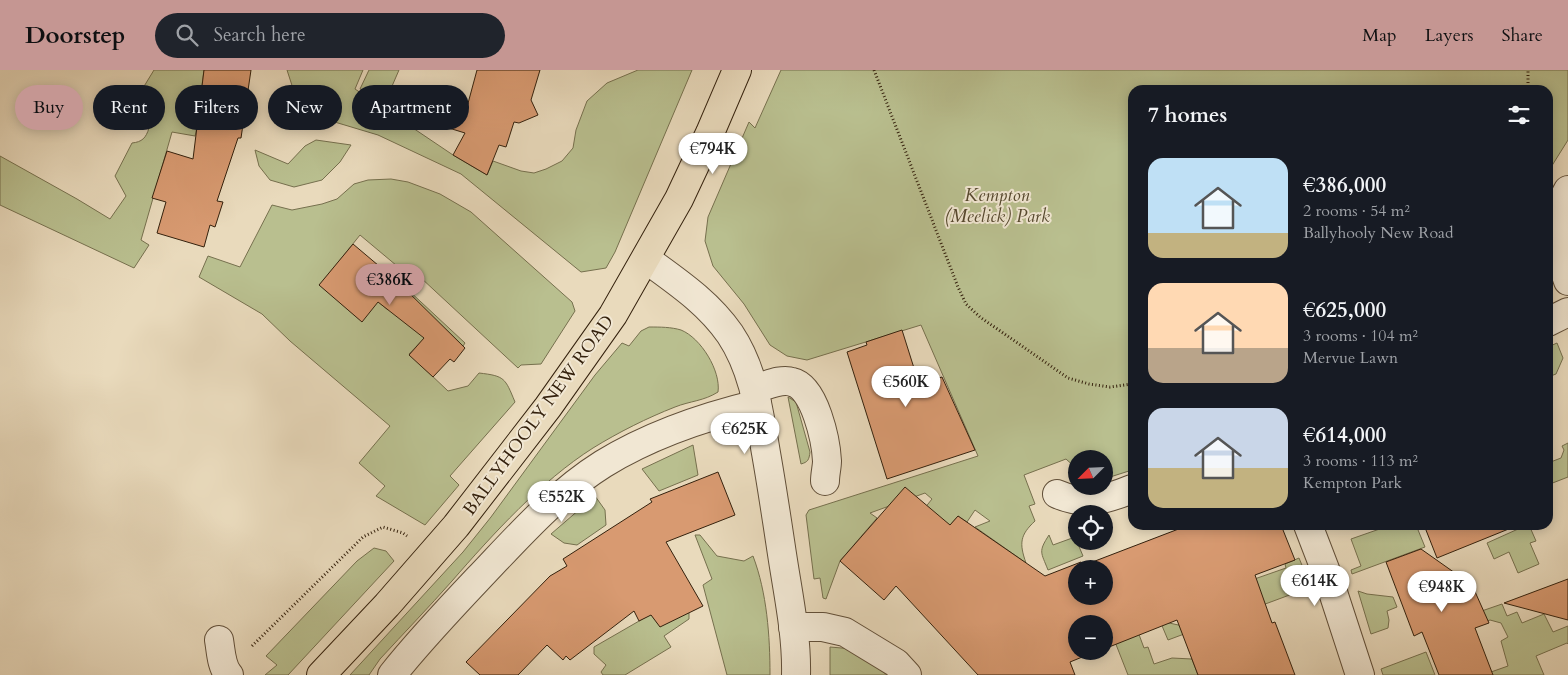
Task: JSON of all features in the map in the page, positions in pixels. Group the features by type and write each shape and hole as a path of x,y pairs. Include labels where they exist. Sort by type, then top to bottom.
{"main road":[{"name":"BALLYHOOLY NEW ROAD","path":"322,675 387,605 456,526 548,407 613,315 679,198 737,70"}],"street":[{"path":"1568,190 1558,214 1556,233 1559,256 1568,281"},
{"path":"646,259 688,289 711,310 730,335 745,361 756,396 776,512 793,627 797,660 796,675"},
{"path":"1553,320 1568,312"},
{"path":"392,675 439,620 525,529 582,479 624,452 662,434 716,414 756,396 784,380 795,382 805,390 813,401 827,462 825,481"},
{"path":"1057,494 1072,500 1091,501 1128,490"},
{"path":"1310,530 1328,577 1360,675"},
{"path":"793,627 823,628 845,632 896,662 907,675"},
{"path":"219,640 227,673"}],"path":[{"path":"874,70 966,304 980,317 1068,378 1110,387 1128,385"},
{"path":"1528,70 1528,85"},
{"path":"227,673 363,537 383,527 403,533 432,554"}],"green space":[{"path":"154,70 204,70 202,85 175,85 175,130 196,130 196,132 195,136 172,132 141,240 149,245 134,268 0,205 0,156 110,219 126,196 115,176 132,143 143,139 148,130 165,130 165,85 145,85"},
{"path":"287,70 363,70 357,85 352,85 352,127 342,124 342,85 292,85"},
{"path":"369,70 399,70 392,85 362,85"},
{"path":"638,70 692,70 615,252 606,268 581,272 461,174 378,135 361,130 416,130 487,175 493,161 521,171 534,173 562,161 573,148 576,130 587,101 607,83"},
{"name":"Kempton (Meelick) Park","path":"781,70 1568,70 1568,140 1553,164 1553,85 1128,85 1128,471 1113,476 1113,450 1068,450 1068,461 1066,459 1024,475 1035,504 1029,506 1035,521 1026,531 1022,540 1022,550 1026,563 975,527 990,521 975,510 967,522 958,516 945,531 908,529 932,499 925,493 870,513 877,518 840,561 826,599 823,598 820,578 814,579 806,515 809,510 978,456 921,325 807,360 787,356 770,345 744,304 713,266 705,241 708,217 749,122 755,128"},
{"path":"316,140 351,145 340,162 322,180 294,187 270,180 259,166 255,150 288,164 305,146"},
{"path":"391,179 408,182 440,194 471,212 572,302 575,311 541,364 521,365 518,368 420,277 415,281 360,235 320,285 360,320 376,300 388,310 406,288 465,343 463,346 439,323 409,354 448,391 468,386 479,373 499,377 506,383 512,394 515,402 450,476 459,485 425,525 376,496 385,486 359,463 390,426 290,341 262,314 199,277 208,256 240,267 272,205 292,210 322,204 337,199 354,184 368,180"},
{"path":"649,327 681,330 696,340 713,365 718,392 675,407 623,431 574,461 518,509 380,659 369,675 350,675 463,552 491,517 595,375 622,343 629,346 641,331"},
{"path":"1557,343 1563,358 1556,374 1553,375 1553,345"},
{"path":"788,397 796,402 810,452 808,460 801,464"},
{"path":"1568,443 1568,477 1553,483 1553,461 1561,458 1564,450 1562,446"},
{"path":"693,445 698,475 659,491 642,469"},
{"path":"595,496 605,510 606,525 577,545 564,543 551,534"},
{"path":"1377,530 1418,530 1425,547 1352,574 1351,570 1361,566 1351,539"},
{"path":"1516,530 1531,530 1536,541 1530,543 1539,564 1518,573 1509,552 1494,559 1487,543"},
{"path":"695,535 700,535 717,556 744,561 753,556 765,600 770,675 727,675 703,585 712,579"},
{"path":"1049,535 1053,545 1068,540 1068,550 1080,550 1083,556 1068,560 1068,562 1048,570 1042,552 1043,545"},
{"path":"374,548 386,551 394,561 288,675 265,675 277,665 266,656 357,561"},
{"path":"1299,558 1311,587 1225,619 1246,582 1286,568 1285,564"},
{"path":"1358,591 1393,597 1397,607 1387,611 1388,628 1371,634"},
{"path":"1502,604 1507,616 1517,612 1522,623 1544,614 1553,632 1568,626 1568,644 1536,656 1544,675 1493,675 1491,672 1508,666 1501,641 1508,637 1501,623 1490,620 1477,625 1473,614"},
{"path":"1128,605 1144,648 1148,647 1154,664 1172,658 1192,659 1198,675 1128,675 1113,637 1112,615"},
{"path":"653,613 689,613 689,619 664,636 671,647 625,675 603,675 601,672 606,665 594,654 594,647"},
{"path":"1160,621 1183,626 1211,624 1168,640"},
{"path":"830,647 853,649 887,675 830,675"},
{"path":"1426,652 1435,675 1383,675 1381,669"}],"building":[{"path":"204,70 251,70 249,85 202,85"},
{"path":"477,70 540,70 531,100 538,115 519,123 514,122 506,147 499,145 487,175 453,155 465,133 455,130 469,130 469,100"},
{"path":"197,130 242,130 241,138 238,138 217,201 223,202 215,227 210,225 204,247 157,233 166,202 152,198 167,151 193,159"},
{"path":"353,244 398,282 465,348 454,362 450,359 433,377 409,355 424,338 378,302 362,322 319,285"},
{"path":"902,330 919,384 942,377 975,450 887,479 847,352 867,345 866,342"},
{"path":"718,472 735,515 666,542 703,606 660,627 651,615 639,621 634,611 570,660 566,656 563,660 547,645 518,675 480,675 466,662 550,576 567,566 563,559 652,502 650,499"},
{"path":"905,487 950,525 958,516 1045,576 1068,567 1068,605 1113,605 1113,560 1098,560 1176,530 1283,530 1295,560 1255,575 1272,623 1275,622 1295,675 1198,675 1177,620 1113,645 1113,615 1068,615 1068,660 1075,660 1070,662 1075,675 978,675 896,586 884,600 840,561"},
{"path":"1426,530 1506,530 1437,558"},
{"path":"1421,549 1472,585 1489,623 1475,628 1493,675 1439,675 1422,632 1414,636 1386,562"},
{"path":"1568,579 1568,620 1504,603"}]}
